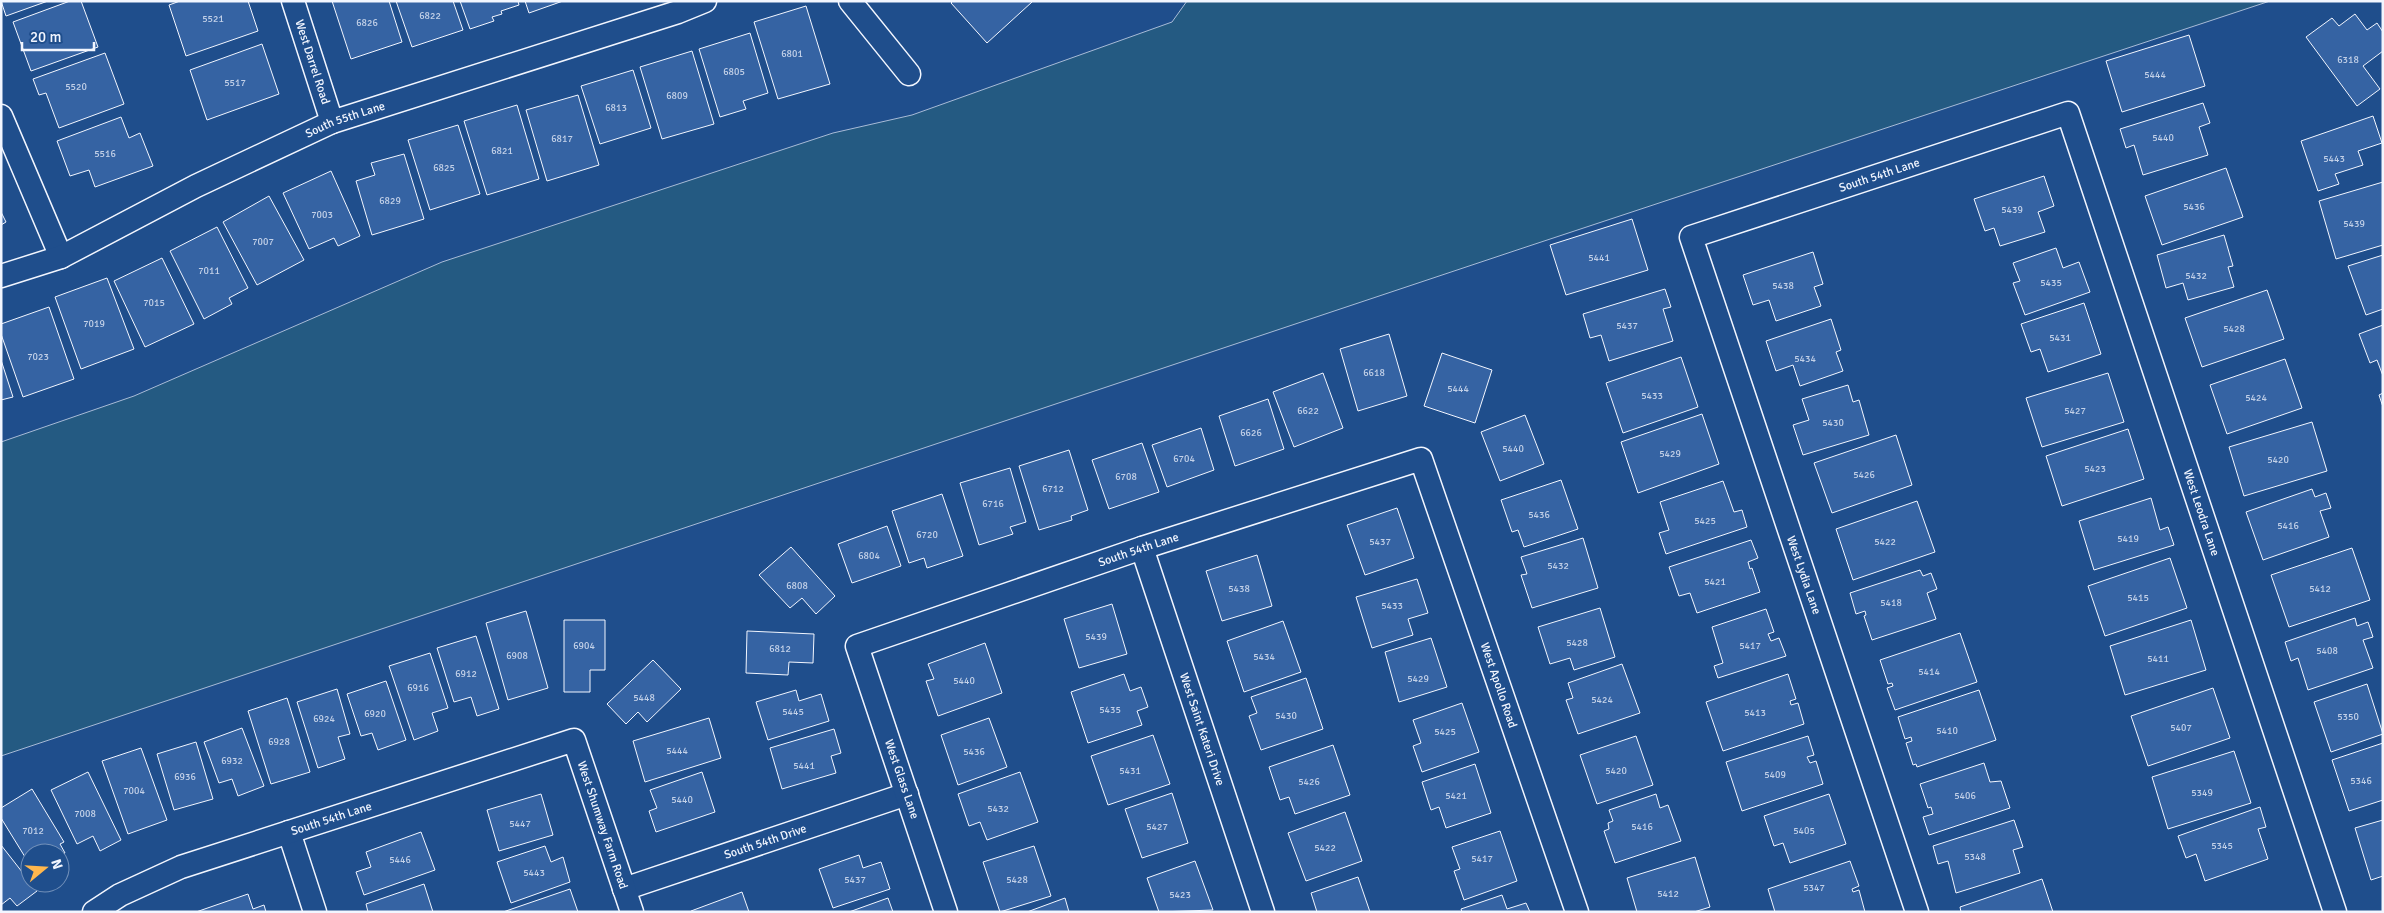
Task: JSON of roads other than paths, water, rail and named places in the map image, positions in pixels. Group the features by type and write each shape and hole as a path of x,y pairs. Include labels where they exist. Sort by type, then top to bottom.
{"street":[{"name":"West Darrel Road","path":"293,1 332,122"},
{"name":"South 55th Lane","path":"1,276 61,257 196,186 332,122 678,12 706,1"},
{"path":"850,1 909,74"},
{"name":"South 54th Lane","path":"1691,237 2068,112"},
{"name":"West Leodra Lane","path":"2068,112 2336,912"},
{"path":"1,116 61,257"},
{"name":"West Lydia Lane","path":"1691,237 1916,912"},
{"name":"South 54th Lane","path":"857,646 1142,548 1421,458"},
{"name":"West Apollo Road","path":"1421,458 1577,912"},
{"name":"West Saint Kateri Drive","path":"1142,548 1263,912"},
{"name":"West Glass Lane","path":"857,646 946,912"},
{"name":"South 54th Lane","path":"94,912 120,895 181,867 574,740"},
{"name":"West Shumway Farm Road","path":"574,740 632,912"},
{"name":"South 54th Drive","path":"624,889 907,794"},
{"path":"289,832 315,912"}]}
